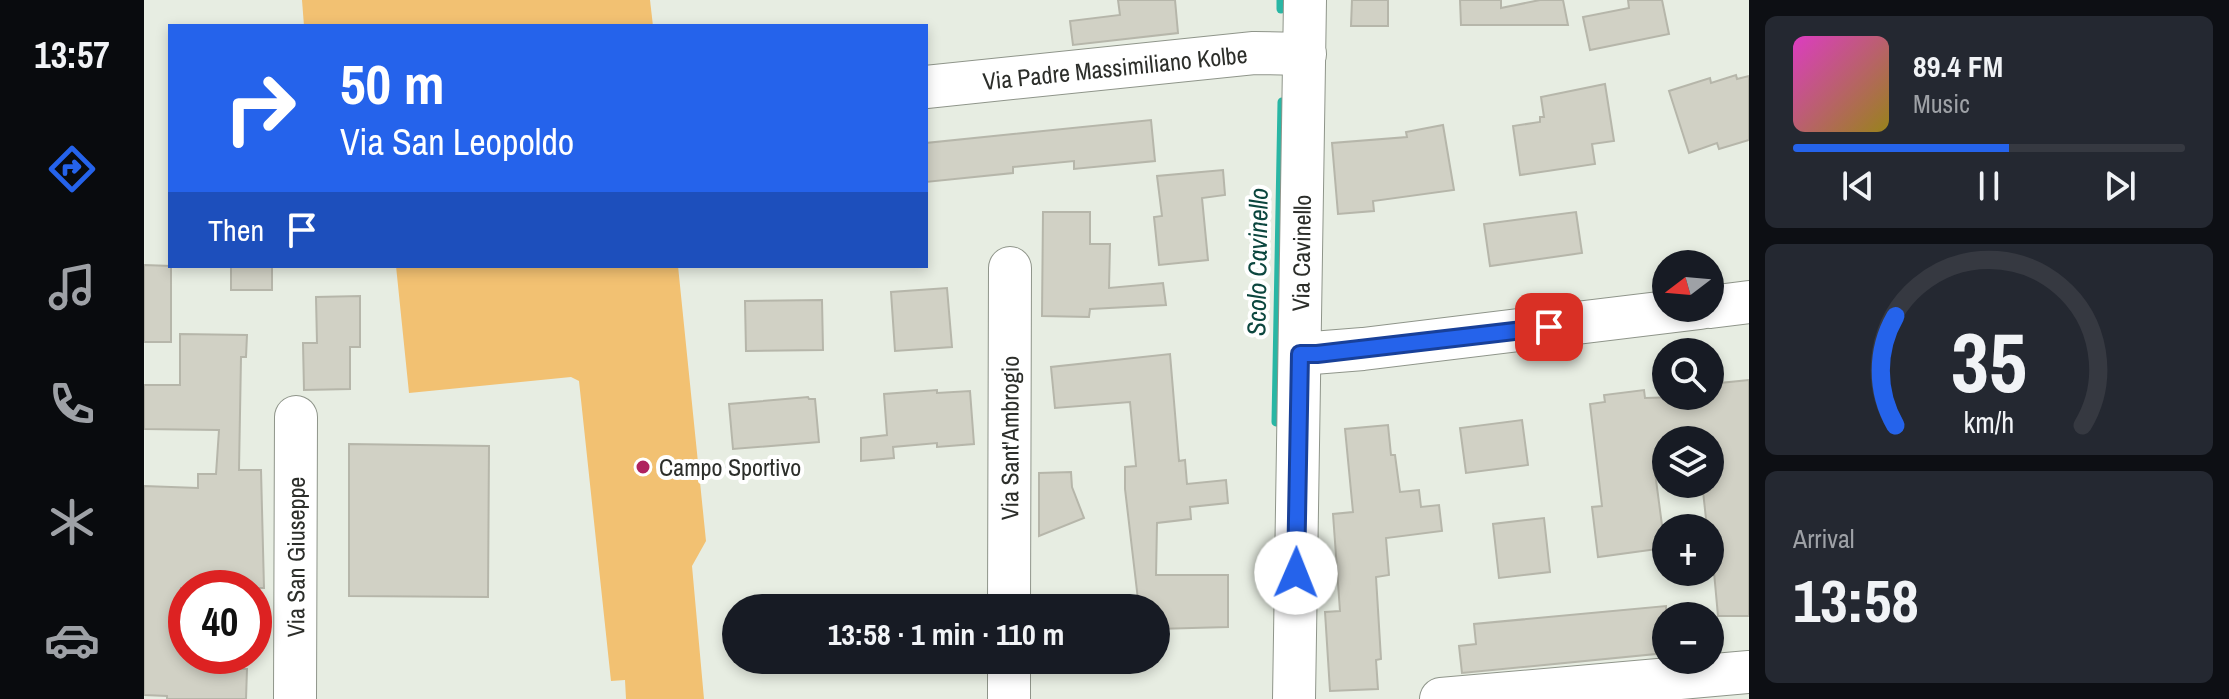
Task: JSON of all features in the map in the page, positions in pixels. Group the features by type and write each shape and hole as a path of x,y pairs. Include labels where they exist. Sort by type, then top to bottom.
{"street":[{"name":"Via Cavinello","path":"1294,699 1305,0"},
{"name":"Via Padre Massimiliano Kolbe","path":"928,87 1254,53 1305,54"},
{"name":"Via Sant'Ambrogio","path":"1009,594 1010,268"},
{"path":"1724,305 1749,302"},
{"path":"1300,354 1348,351 1652,314"},
{"name":"Via San Giuseppe","path":"295,699 296,417"},
{"path":"1441,699 1749,672"},
{"path":"1009,674 1009,699"}],"shaded area":[{"path":"302,0 650,0 653,24 304,24"},
{"name":"Campo Sportivo","path":"396,268 678,268 706,541 692,566 704,699 626,699 625,680 611,681 579,381 571,377 409,393"}],"building":[{"path":"1118,0 1175,0 1178,33 1073,45 1070,21 1120,15"},
{"path":"1352,0 1388,0 1388,26 1351,26"},
{"path":"1460,0 1501,0 1501,8 1540,0 1563,0 1568,25 1461,25"},
{"path":"1628,0 1662,0 1669,34 1590,50 1583,17 1629,8"},
{"path":"1736,75 1737,79 1749,76 1749,140 1719,149 1717,143 1689,153 1669,91 1710,78 1711,83"},
{"path":"1605,84 1614,141 1592,144 1595,164 1520,175 1513,126 1540,122 1540,117 1544,117 1541,97"},
{"path":"1151,120 1155,161 1074,169 1074,161 1013,167 1013,173 928,182 928,143"},
{"path":"1443,125 1454,190 1373,201 1374,211 1338,214 1332,143 1407,137 1406,132"},
{"path":"1223,170 1225,195 1202,198 1208,260 1159,265 1154,217 1162,216 1157,176"},
{"path":"1043,212 1090,212 1090,244 1110,244 1109,288 1163,283 1166,305 1090,309 1089,317 1042,316"},
{"path":"1576,212 1582,253 1490,266 1484,224"},
{"path":"144,265 168,266 171,268 171,342 144,342"},
{"path":"231,268 272,268 272,290 231,290"},
{"path":"947,288 952,347 895,351 891,292"},
{"path":"360,296 360,347 350,347 350,389 304,390 303,343 317,343 316,297"},
{"path":"822,300 823,350 746,351 745,301"},
{"path":"180,334 247,335 246,357 241,357 239,470 261,470 264,570 168,570 168,674 247,674 246,699 167,699 167,696 144,695 144,486 198,488 198,474 216,474 219,430 144,429 144,385 180,385"},
{"path":"1170,354 1179,461 1185,460 1187,484 1226,480 1228,503 1190,507 1191,519 1157,523 1156,575 1228,575 1228,627 1170,629 1170,594 1137,594 1125,489 1125,467 1136,466 1130,402 1055,408 1051,367"},
{"path":"1749,380 1749,616 1724,616 1724,602 1717,602 1715,586 1724,586 1724,514 1705,514 1704,498 1724,498 1724,426 1652,426 1652,498 1658,498 1661,514 1652,514 1652,550 1598,557 1592,507 1602,506 1590,404 1605,402 1604,395 1644,390 1645,398 1652,398 1652,410 1724,410 1724,383"},
{"path":"937,390 937,393 970,391 974,444 893,447 894,458 861,461 861,438 887,435 884,394"},
{"path":"808,397 815,399 819,442 733,449 729,404"},
{"path":"1522,420 1528,465 1466,473 1460,428"},
{"path":"1388,425 1400,492 1419,490 1421,507 1439,505 1442,531 1386,538 1389,575 1376,577 1381,659 1376,660 1378,689 1330,691 1325,612 1340,611 1333,514 1353,512 1345,429"},
{"path":"349,444 489,446 488,597 349,596"},
{"path":"1071,472 1072,487 1084,518 1039,536 1039,473"},
{"path":"1544,518 1550,572 1499,578 1493,524"},
{"path":"1652,607 1652,654 1462,673 1459,646 1476,644 1474,624"}],"waterway":[{"name":"Scolo Cavinello","path":"1281,0 1281,9"},
{"name":"Scolo Cavinello","path":"1276,422 1282,102"}],"place":[{"name":"Campo Sportivo","path":"643,467"}],"route":[{"path":"1296,573 1300,354 1549,327"}]}
